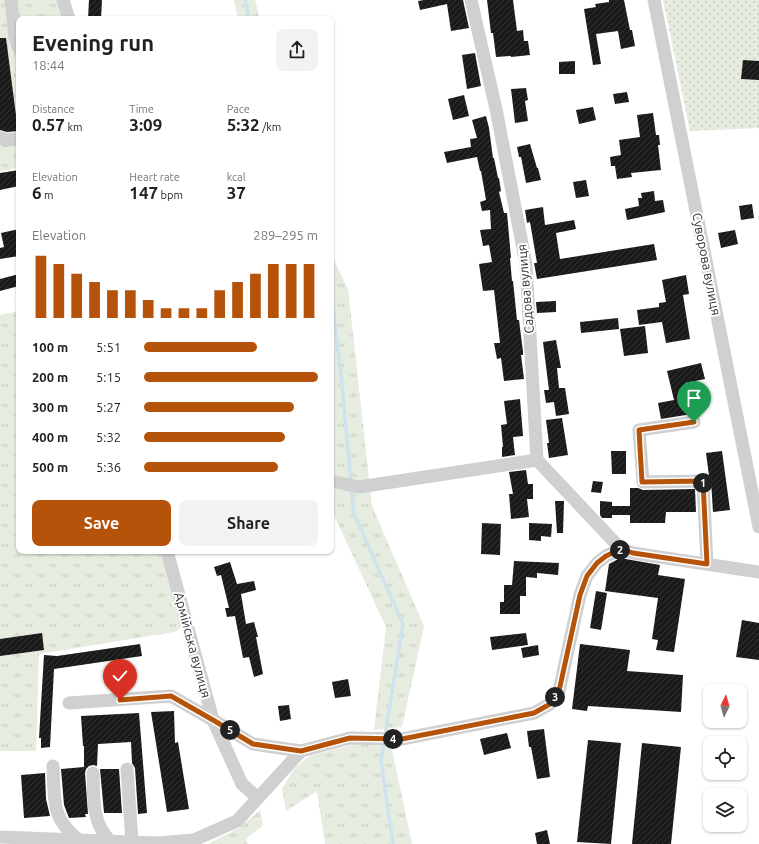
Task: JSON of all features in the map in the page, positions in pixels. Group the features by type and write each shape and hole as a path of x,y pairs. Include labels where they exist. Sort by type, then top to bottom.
{"street":[{"path":"11,0 16,41"},
{"path":"63,0 69,16"},
{"name":"Садова вулиця","path":"471,0 496,109 526,264 537,460"},
{"name":"Суворова вулиця","path":"654,0 759,528"},
{"path":"0,138 9,140 16,139"},
{"path":"694,422 639,430 642,482 703,481 707,564"},
{"path":"334,482 358,488 537,460 621,549 633,553 759,572"},
{"path":"69,703 171,696 253,744 301,751 350,738 402,739 534,713 550,704 559,691 580,595 587,576 597,563 606,556 621,549"},
{"name":"Армійська вулиця","path":"168,554 213,720 242,784 258,798"},
{"path":"0,837 157,843 194,840 237,821 301,751"},
{"path":"53,766 56,812 66,829 79,840"},
{"path":"128,769 132,842"},
{"path":"93,773 96,815 100,828 110,841"}],"green space":[{"path":"0,0 61,0 66,16 16,16 16,168 0,172"},
{"path":"234,0 255,0 259,16 237,16"},
{"path":"663,0 759,0 759,128 690,131"},
{"path":"334,260 348,289 372,506 424,626 402,727 374,730 386,627 334,515"},
{"path":"16,312 16,554 164,554 184,626 174,632 39,654 36,751 0,751 0,315"},
{"path":"360,743 391,745 412,844 325,844 317,791 286,811 282,788 295,768 309,756"},
{"path":"260,810 263,826 246,838 248,844 208,844 239,828"}],"building":[{"path":"89,0 102,0 101,16 88,16"},
{"path":"463,0 469,28 451,31 447,4 420,10 418,1"},
{"path":"487,0 513,0 517,31 523,30 524,41 528,41 530,55 496,57"},
{"path":"609,0 624,0 635,46 621,49 618,31 596,34 601,64 593,65 584,9 596,7 595,4 609,2"},
{"path":"0,38 6,38 16,116 16,131 7,132 0,130"},
{"path":"475,53 481,86 467,89 462,55"},
{"path":"743,60 759,61 759,80 741,79"},
{"path":"575,61 575,74 559,74 559,62"},
{"path":"526,88 528,100 525,101 528,121 515,123 511,89"},
{"path":"627,92 629,102 615,104 613,94"},
{"path":"464,95 469,116 453,120 448,99"},
{"path":"593,107 596,120 579,124 576,110"},
{"path":"653,113 656,135 659,135 660,145 658,145 661,170 631,173 632,177 617,179 615,166 611,166 610,157 621,155 619,140 640,137 637,115"},
{"path":"486,116 493,158 499,178 501,191 499,192 504,213 507,213 512,281 523,352 523,355 521,355 524,379 504,381 501,358 497,359 494,343 500,343 494,290 483,291 479,264 492,262 489,245 483,246 480,230 491,229 490,210 482,211 480,202 486,200 477,157 447,163 444,152 471,147 470,139 477,138 472,120"},
{"path":"530,144 541,180 526,183 521,157 519,157 517,147"},
{"path":"16,170 16,187 0,190 0,173"},
{"path":"586,180 589,196 576,198 573,182"},
{"path":"654,191 655,201 663,200 665,212 627,220 625,209 639,206 638,198 642,198 641,193"},
{"path":"752,204 754,218 741,220 739,206"},
{"path":"543,207 545,225 574,220 576,229 556,233 560,259 654,244 657,260 537,279 534,263 537,263 530,222 527,223 525,210"},
{"path":"16,230 16,256 0,259 0,248 4,247 1,233"},
{"path":"735,230 738,244 721,248 718,233"},
{"path":"16,275 16,287 0,291 0,279"},
{"path":"686,275 689,294 683,295 690,339 666,343 662,322 639,325 637,310 659,307 659,303 666,302 662,280"},
{"path":"556,301 556,312 537,313 536,302"},
{"path":"618,318 619,329 581,333 580,322"},
{"path":"645,326 648,353 624,356 620,329"},
{"path":"556,340 561,368 557,368 559,388 565,388 569,414 556,416 554,402 546,403 544,390 549,390 543,342"},
{"path":"701,363 705,379 685,383 692,414 661,419 658,403 674,400 667,371"},
{"path":"520,399 523,436 513,437 515,455 502,457 503,447 501,425 507,424 504,401"},
{"path":"562,418 568,455 549,458 546,420"},
{"path":"611,451 626,451 626,474 612,474"},
{"path":"722,451 730,510 713,512 711,481 706,453"},
{"path":"526,470 528,484 533,484 533,499 527,499 529,517 511,519 509,494 513,494 509,472"},
{"path":"593,481 603,482 601,493 591,492"},
{"path":"630,488 638,488 643,490 695,489 696,512 666,512 665,523 630,523 630,515 612,515 612,518 602,518 600,515 600,501 612,502 612,506 630,506"},
{"path":"555,501 564,501 563,533 557,533"},
{"path":"482,523 501,524 500,555 481,554"},
{"path":"529,523 552,524 551,537 541,536 541,541 529,540"},
{"path":"620,558 660,565 658,575 685,579 674,652 656,650 658,640 652,639 658,598 605,591 609,564"},
{"path":"514,561 559,563 558,575 537,573 537,578 526,577 526,596 520,596 520,614 500,614 500,602 504,602 504,585 512,585"},
{"path":"230,562 237,584 254,581 256,590 241,594 246,624 254,622 258,637 256,637 263,674 254,677 249,657 243,658 235,616 227,617 225,608 229,608 221,575 217,576 214,567"},
{"path":"596,591 607,593 601,630 590,628"},
{"path":"742,620 759,623 759,660 736,657"},
{"path":"42,633 44,650 0,656 0,639"},
{"path":"526,633 528,645 492,650 490,637"},
{"path":"140,644 142,656 54,669 50,747 41,748 41,738 39,738 44,655 57,656"},
{"path":"580,644 630,650 627,671 683,675 681,712 588,706 587,711 572,709"},
{"path":"538,645 539,655 523,658 521,648"},
{"path":"348,679 351,696 335,698 332,682"},
{"path":"289,705 291,719 280,721 278,706"},
{"path":"174,711 175,743 178,742 189,809 167,812 151,712"},
{"path":"139,713 147,813 138,814 135,768 132,763 131,742 98,744 97,766 89,766 85,773 88,814 85,814 86,817 69,818 64,805 61,769 84,767 84,746 81,716"},
{"path":"544,729 550,777 537,779 531,747 529,747 527,731"},
{"path":"507,733 511,748 484,755 480,739"},
{"path":"588,740 621,743 611,844 577,842"},
{"path":"642,743 681,747 671,844 632,844"},
{"path":"100,769 119,769 122,813 104,813"},
{"path":"45,773 46,799 50,816 24,818 21,775"},
{"path":"547,830 550,844 537,844 535,833"}],"waterway":[{"path":"245,0 248,16"},
{"path":"334,316 351,482"},
{"path":"351,489 354,514 403,624 381,761 393,844"}],"route":[{"path":"120,700 171,696 253,744 301,751 350,738 402,739 534,713 550,704 559,691 580,595 587,576 597,563 606,556 621,549 633,553 707,564 703,481 642,482 639,430 694,422"}]}
